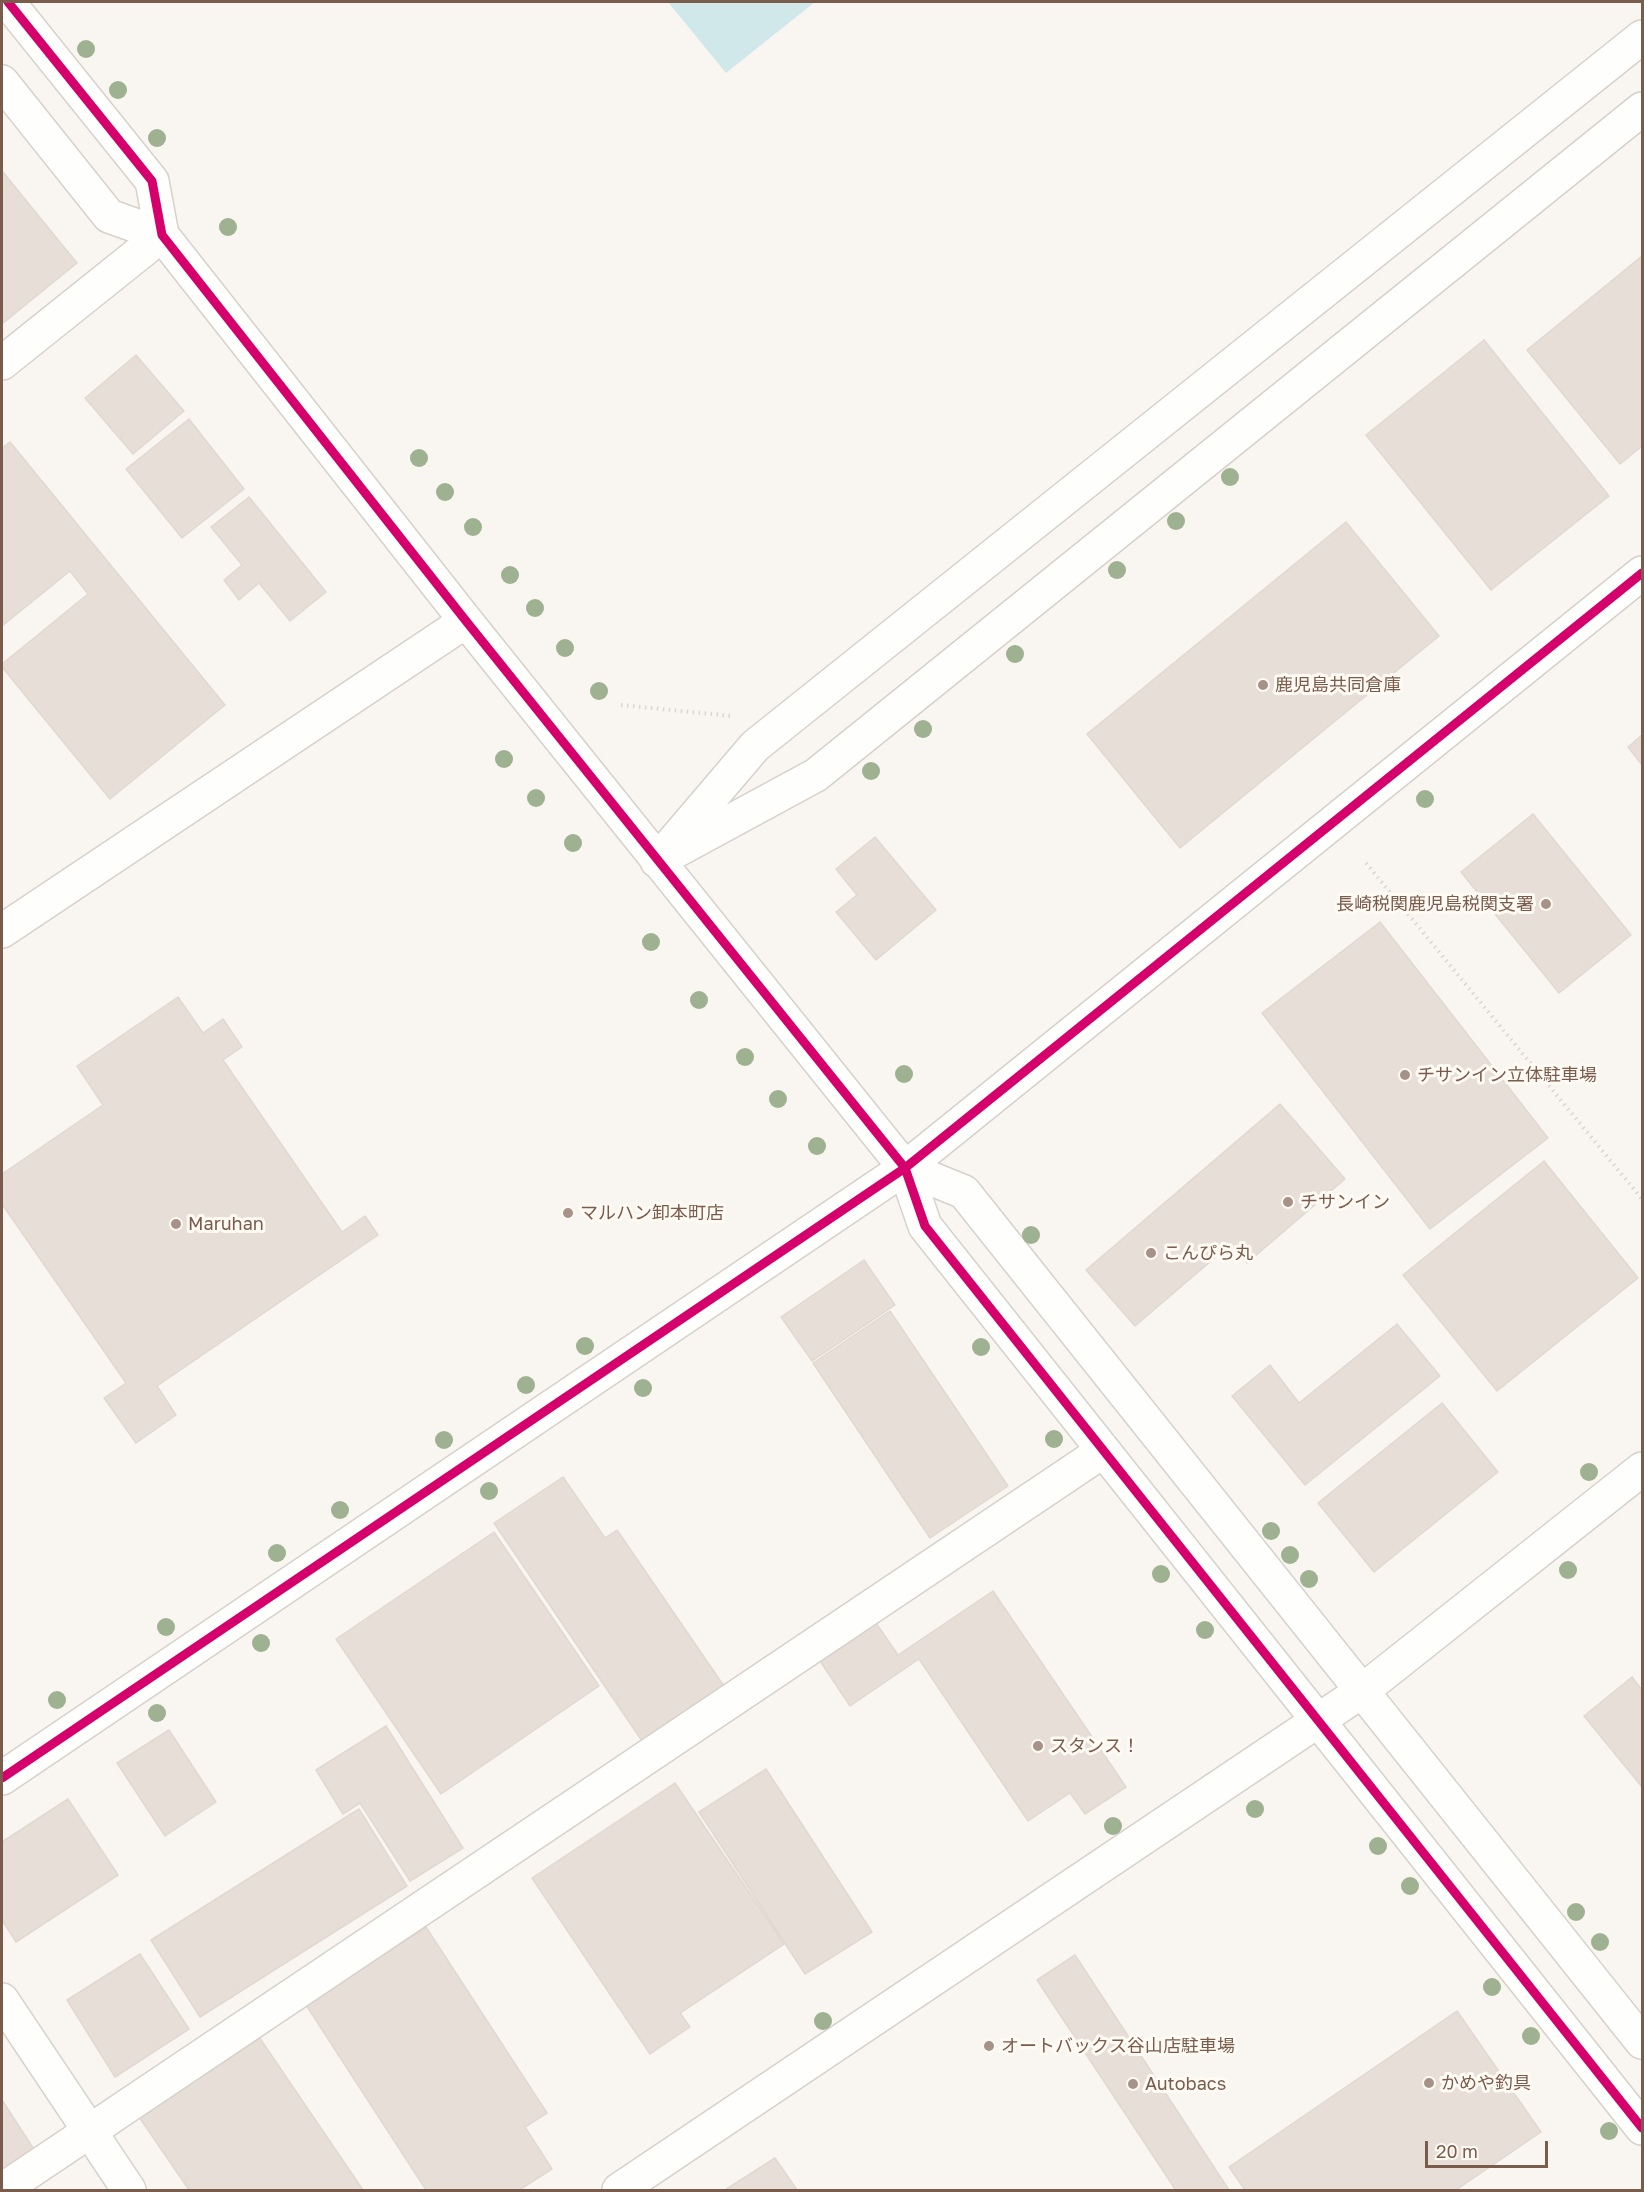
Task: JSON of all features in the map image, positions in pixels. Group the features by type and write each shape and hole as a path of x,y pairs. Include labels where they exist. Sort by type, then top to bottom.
{"street":[{"path":"8,2 152,181 162,235 465,621 905,1168 925,1226 1642,2128"},
{"path":"657,861 755,746 1642,37"},
{"path":"2,82 109,216 162,235"},
{"path":"657,861 816,775 1642,109"},
{"path":"2,363 162,235"},
{"path":"2,1778 905,1168 1642,573"},
{"path":"2,931 465,621"},
{"path":"905,1168 964,1192 1642,2042"},
{"path":"2,2190 1103,1451"},
{"path":"619,2190 1362,1691 1642,1469"},
{"path":"2,2000 129,2190"}],"path":[{"path":"621,705 732,716"},
{"path":"1366,863 1642,1199"}],"water":[{"path":"668,2 815,2 726,73"}],"building":[{"path":"2,171 77,263 2,324"},
{"path":"1642,256 1642,446 1620,464 1527,350"},
{"path":"1484,340 1609,496 1491,590 1366,435"},
{"path":"136,355 184,411 133,454 85,398"},
{"path":"189,419 244,489 182,538 126,469"},
{"path":"10,442 225,705 110,799 2,667 2,664 88,594 70,571 2,626 2,448"},
{"path":"249,497 326,592 290,621 259,583 239,600 224,580 242,565 211,527"},
{"name":"鹿児島共同倉庫","path":"1346,522 1439,636 1180,848 1087,734"},
{"path":"1642,735 1642,765 1628,747"},
{"name":"長崎税関鹿児島税関支署","path":"1533,814 1631,935 1559,993 1461,872"},
{"path":"875,837 936,910 876,960 836,912 857,895 836,869"},
{"name":"チサンイン立体駐車場","path":"1380,922 1548,1138 1430,1229 1262,1013"},
{"name":"Maruhan","path":"178,997 203,1033 223,1019 242,1047 223,1060 342,1232 365,1216 378,1235 157,1386 176,1415 136,1443 104,1398 126,1383 2,1204 2,1174 103,1105 77,1066"},
{"path":"1280,1104 1345,1179 1247,1263 1231,1244 1135,1326 1086,1270"},
{"path":"1544,1161 1638,1278 1497,1391 1403,1275"},
{"path":"864,1260 895,1305 812,1361 781,1317"},
{"path":"890,1311 1008,1486 930,1538 813,1363"},
{"path":"1397,1324 1440,1376 1305,1485 1232,1396 1270,1365 1299,1403"},
{"path":"1442,1403 1498,1472 1374,1572 1318,1503"},
{"path":"563,1477 605,1538 617,1530 724,1686 642,1741 494,1523"},
{"path":"494,1532 599,1686 441,1794 336,1639"},
{"name":"スタンス！","path":"993,1591 1126,1787 1085,1814 1070,1793 1028,1821 919,1659 850,1706 820,1661 876,1623 898,1655"},
{"path":"1632,1677 1642,1690 1642,1787 1584,1716"},
{"path":"386,1726 463,1848 410,1881 360,1803 343,1814 316,1770"},
{"path":"169,1730 216,1802 165,1836 117,1763"},
{"path":"766,1769 872,1932 805,1974 699,1812"},
{"path":"675,1783 784,1944 680,2013 690,2027 650,2054 532,1878"},
{"path":"68,1799 118,1875 16,1942 2,1920 2,1842"},
{"path":"359,1809 407,1886 200,2017 151,1940"},
{"path":"426,1927 547,2113 525,2127 552,2169 519,2190 426,2190 306,2005"},
{"path":"140,1954 189,2029 115,2077 67,2000"},
{"name":"Autobacs","path":"1075,1955 1229,2190 1173,2190 1175,2189 1037,1980"},
{"name":"かめや釣具","path":"1457,2011 1541,2132 1456,2190 1245,2190 1229,2167"},
{"path":"257,2034 363,2190 189,2190 137,2114"},
{"path":"2,2100 39,2157 2,2181"},
{"path":"775,2158 797,2190 725,2190"}],"cycle path":[{"path":"8,2 152,181 162,235 466,621 905,1168 925,1226 1642,2128"},
{"path":"2,1778 905,1168 1642,573"}],"place":[{"name":"鹿児島共同倉庫","path":"1263,685"},
{"name":"長崎税関鹿児島税関支署","path":"1546,904"},
{"name":"チサンイン立体駐車場","path":"1405,1075"},
{"name":"チサンイン","path":"1288,1202"},
{"name":"マルハン卸本町店","path":"568,1213"},
{"name":"Maruhan","path":"176,1224"},
{"name":"こんぴら丸","path":"1151,1253"},
{"name":"スタンス！","path":"1038,1746"},
{"name":"オートバックス谷山店駐車場","path":"989,2046"},
{"name":"かめや釣具","path":"1429,2083"},
{"name":"Autobacs","path":"1133,2084"}]}
